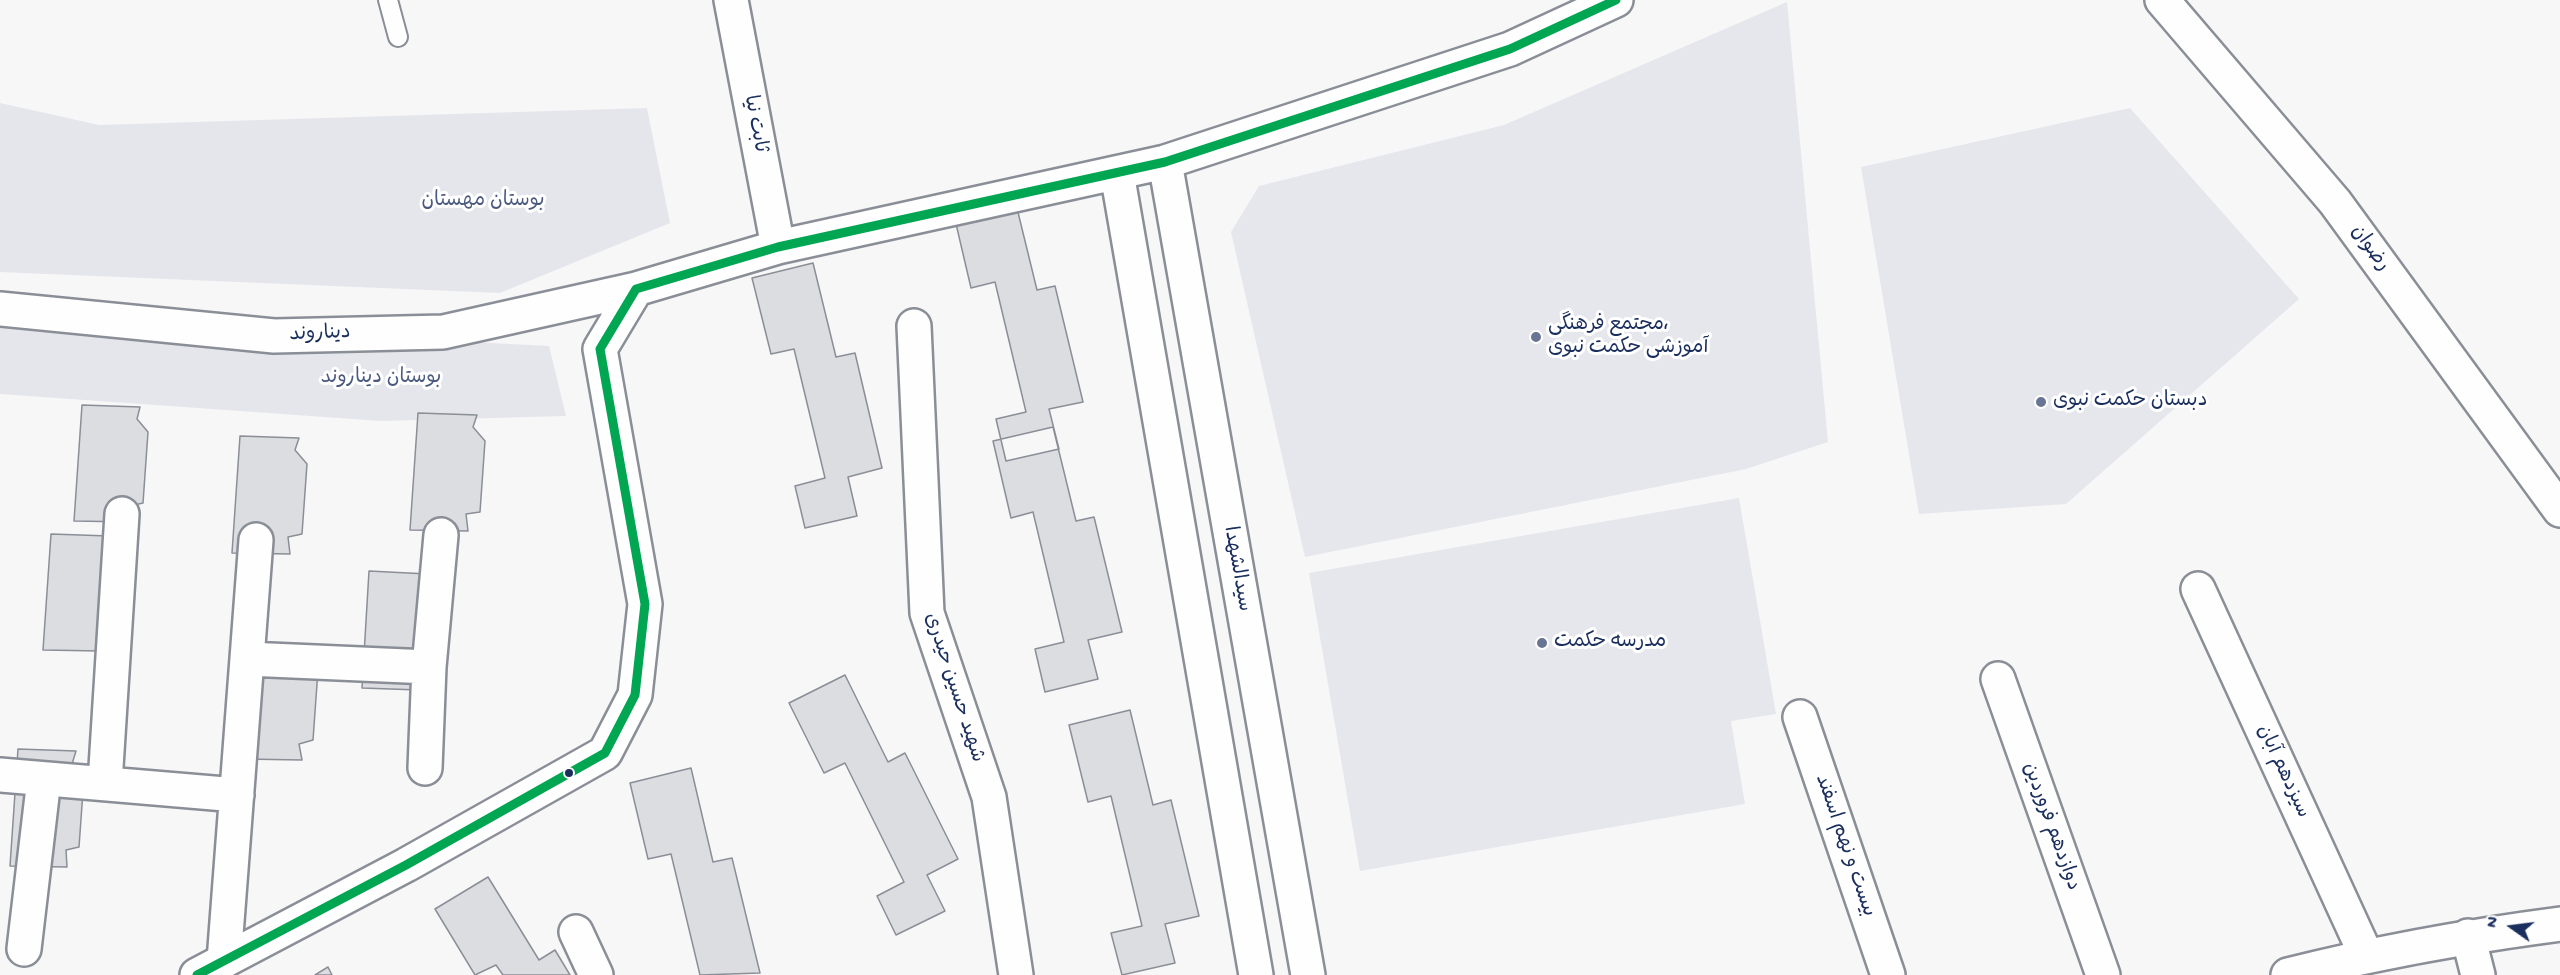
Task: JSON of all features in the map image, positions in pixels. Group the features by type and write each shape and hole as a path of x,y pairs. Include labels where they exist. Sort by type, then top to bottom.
{"main road":[{"name":"ثابت نیا","path":"731,0 778,247"},
{"path":"210,968 406,865 605,753 635,695 645,604 600,349 636,290 778,247 1165,162 1510,49 1616,0"},
{"name":"رضوان","path":"2162,0 2335,202 2560,510"},
{"name":"سیدالشهدا","path":"1165,162 1308,975"},
{"path":"1117,173 1256,975"},
{"name":"دیناروند","path":"0,309 274,336 444,332 636,290"},
{"name":"شهید حسین حیدری","path":"914,326 927,613 989,797 1016,975"},
{"path":"105,783 122,514"},
{"path":"425,768 429,667 441,535"},
{"path":"210,968 237,795 256,540"},
{"name":"سیزدهم آبان","path":"2198,589 2366,955"},
{"path":"247,659 429,667"},
{"name":"دوازدهم فروردین","path":"1998,679 2103,975"},
{"name":"بیست و نهم اسفند","path":"1800,717 1888,975"},
{"path":"0,775 237,795"},
{"path":"24,949 44,779"},
{"path":"2288,975 2366,955 2468,936 2560,924"},
{"path":"576,932 596,975"},
{"path":"2468,936 2478,975"}],"lane":[{"path":"388,0 398,37"}],"shaded area":[{"name":"مجتمع‌ فرهنگی، آموزشی حکمت نبوی","path":"1787,2 1828,442 1746,469 1305,557 1231,232 1259,186 1504,125"},
{"name":"دبستان حکمت نبوی","path":"2130,108 2299,299 2066,504 1919,514 1861,167"},
{"name":"مدرسه حکمت","path":"1739,498 1776,714 1731,721 1745,804 1360,871 1309,573"}],"green space":[{"name":"بوستان مهستان","path":"0,103 99,125 647,108 670,223 500,293 0,272"},
{"name":"بوستان دیناروند","path":"0,318 549,346 566,416 381,421 0,394"}],"building":[{"path":"1014,196 1037,290 1055,286 1083,402 1049,409 1059,449 1006,461 996,419 1026,412 995,282 971,288 953,211"},
{"path":"813,263 836,357 855,353 882,468 848,477 857,516 805,528 795,486 825,478 794,349 771,354 752,278"},
{"path":"82,405 140,407 137,419 148,432 143,503 130,506 131,522 74,521"},
{"path":"418,413 477,415 473,427 485,441 480,512 466,514 468,531 410,530"},
{"path":"1053,427 1076,521 1094,517 1122,632 1088,640 1098,679 1045,692 1035,649 1064,642 1033,512 1011,518 993,441"},
{"path":"240,436 299,438 295,450 307,464 302,534 288,537 290,554 232,553"},
{"path":"51,534 109,536 100,651 43,650"},
{"path":"369,571 428,574 419,690 362,688"},
{"path":"252,642 310,644 307,657 318,670 313,740 299,744 302,760 244,759"},
{"path":"845,675 888,762 905,753 958,859 927,875 945,911 896,935 877,896 904,882 845,763 824,773 789,703"},
{"path":"1130,710 1153,805 1171,800 1199,916 1165,924 1175,963 1122,975 1111,933 1142,926 1111,796 1088,802 1069,725"},
{"path":"18,749 76,751 72,764 84,777 79,847 66,850 67,867 10,866"},
{"path":"691,768 713,862 732,858 760,973 700,975 671,854 648,859 630,783"},
{"path":"488,877 539,960 555,950 570,975 503,975 496,965 475,975 435,909"},
{"path":"328,967 332,975 315,975"}],"transit line":[{"path":"197,975 406,865 605,753 635,695 645,604 600,349 636,289 778,247 1165,162 1510,49 1616,0"}],"place":[{"name":"مجتمع‌ فرهنگی، آموزشی حکمت نبوی","path":"1536,337"},
{"name":"دبستان حکمت نبوی","path":"2041,402"},
{"name":"مدرسه حکمت","path":"1542,643"}]}
